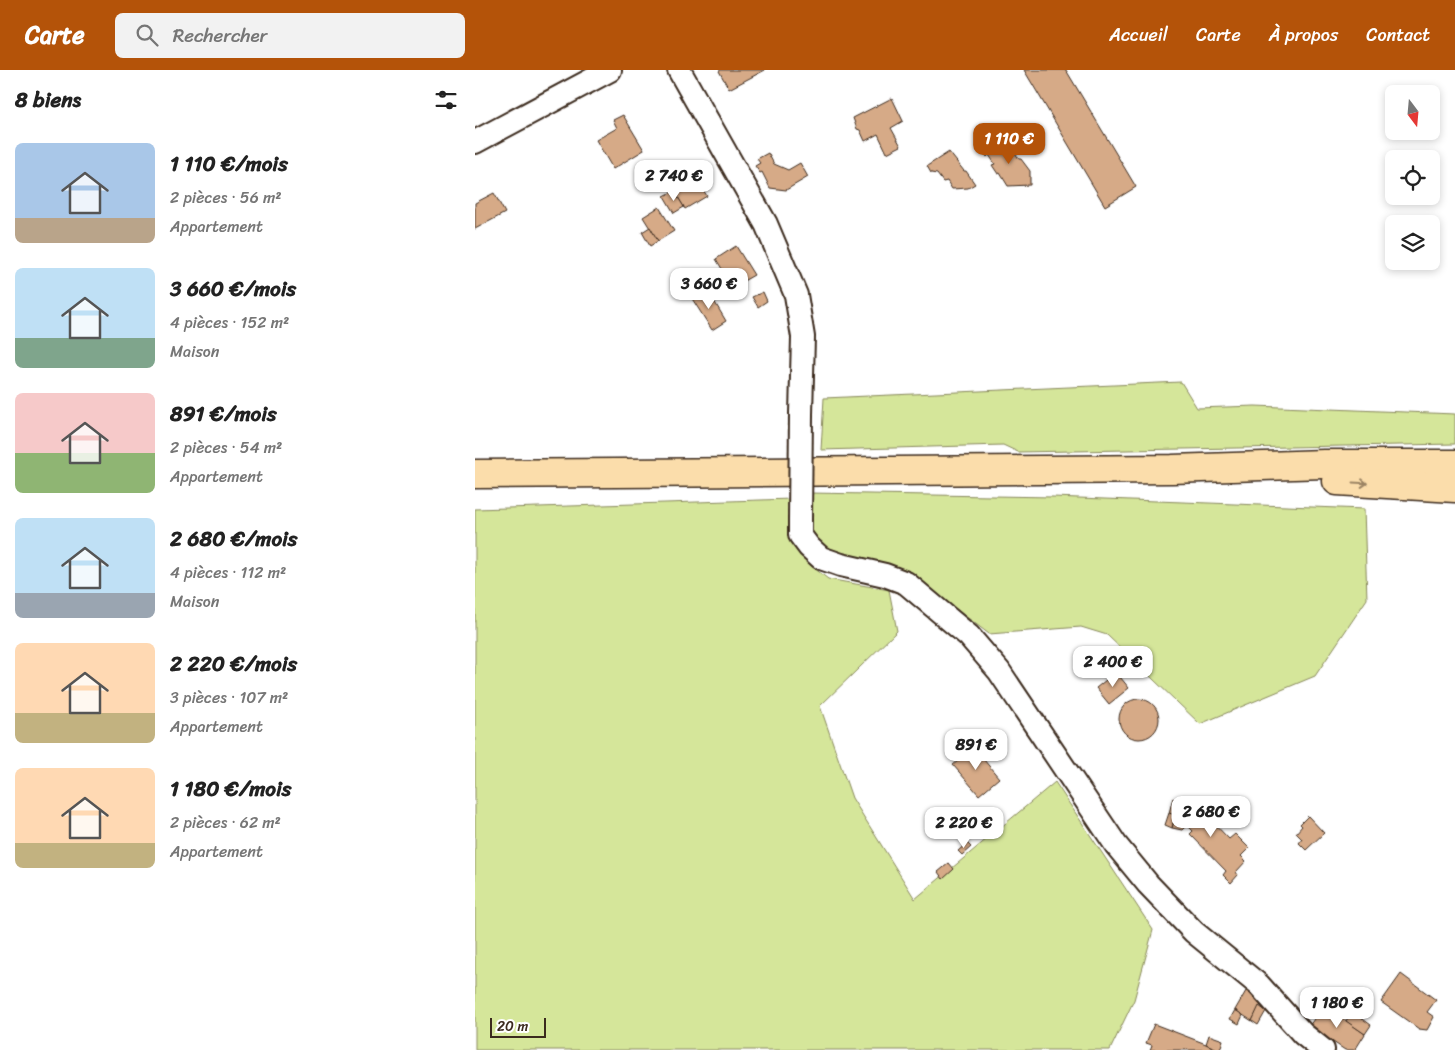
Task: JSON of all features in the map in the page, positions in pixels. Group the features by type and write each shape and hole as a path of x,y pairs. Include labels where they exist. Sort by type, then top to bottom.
{"main road":[{"path":"475,474 1172,469 1324,464 1455,464"},
{"path":"1172,469 1222,480 1323,481 1455,488"}],"street":[{"path":"475,142 610,70"},
{"path":"679,70 766,224 796,295 803,336 800,535 809,548 821,558 841,566 885,575 906,583 969,636 999,671 1115,845 1148,884 1194,932 1259,986 1303,1034 1323,1050"}],"green space":[{"path":"1181,382 1197,408 1255,406 1455,414 1455,444 1018,452 1003,445 821,450 824,398"},
{"path":"809,493 1053,497 1364,509 1367,599 1315,676 1200,724 1107,635 1081,627 989,634 906,571 847,560 830,552 817,540 810,528"},
{"path":"792,499 797,550 809,564 828,579 889,590 897,631 820,706 852,798 915,899 1055,782 1153,930 1134,1000 1110,1050 475,1050 475,509"}],"building":[{"path":"765,70 729,89 719,71"},
{"path":"1024,70 1066,70 1136,187 1105,206"},
{"path":"892,98 903,121 891,128 901,146 887,153 878,134 865,141 860,130 857,129 853,118"},
{"path":"623,115 644,150 613,169 596,140 617,128 613,120"},
{"path":"1007,140 1019,159 1030,171 1030,185 1008,186 1000,173 998,174 992,165 995,164 989,155 987,157 984,152 985,148"},
{"path":"949,152 975,184 968,188 952,189 947,181 943,182 937,174 931,173 927,166"},
{"path":"768,153 774,164 788,170 800,163 808,177 786,190 770,188 762,172 760,173 755,166 760,163 757,159"},
{"path":"687,165 707,196 685,209 667,178"},
{"path":"674,191 684,207 674,213 664,196"},
{"path":"494,193 505,213 475,229 475,203"},
{"path":"659,207 674,231 658,241 643,217"},
{"path":"650,227 658,241 650,246 642,232"},
{"path":"736,246 754,275 733,287 716,259"},
{"path":"702,290 709,304 714,301 726,321 712,330 691,297"},
{"path":"763,292 767,301 758,307 752,297"},
{"path":"1116,672 1129,688 1109,704 1096,688"},
{"path":"1139,699 1153,705 1159,719 1153,733 1139,739 1125,733 1119,719 1125,705"},
{"path":"974,748 999,778 979,795 953,765"},
{"path":"1173,798 1184,807 1197,803 1202,810 1207,811 1208,817 1229,839 1235,834 1249,848 1241,856 1246,861 1236,872 1238,875 1231,883 1223,875 1226,871 1190,834 1193,831 1187,825 1182,830 1172,828 1175,815 1169,813"},
{"path":"1169,813 1175,815 1172,828 1165,825"},
{"path":"1308,816 1324,833 1306,850 1299,843 1302,839 1296,833 1302,826 1300,824"},
{"path":"967,843 971,847 962,855 958,851"},
{"path":"949,863 954,869 943,879 938,872"},
{"path":"1401,974 1436,1000 1427,1012 1434,1017 1427,1030 1419,1029 1381,1002"},
{"path":"1246,991 1263,1001 1252,1021 1235,1010"},
{"path":"1324,1005 1365,1034 1355,1050 1345,1050 1309,1026"},
{"path":"1259,1006 1266,1011 1258,1025 1252,1021"},
{"path":"1235,1010 1243,1015 1239,1024 1230,1019"},
{"path":"1352,1011 1371,1025 1365,1034 1346,1021"},
{"path":"1154,1024 1219,1050 1150,1050 1152,1045 1146,1043"},
{"path":"1209,1035 1223,1040 1220,1050 1206,1044"}]}
